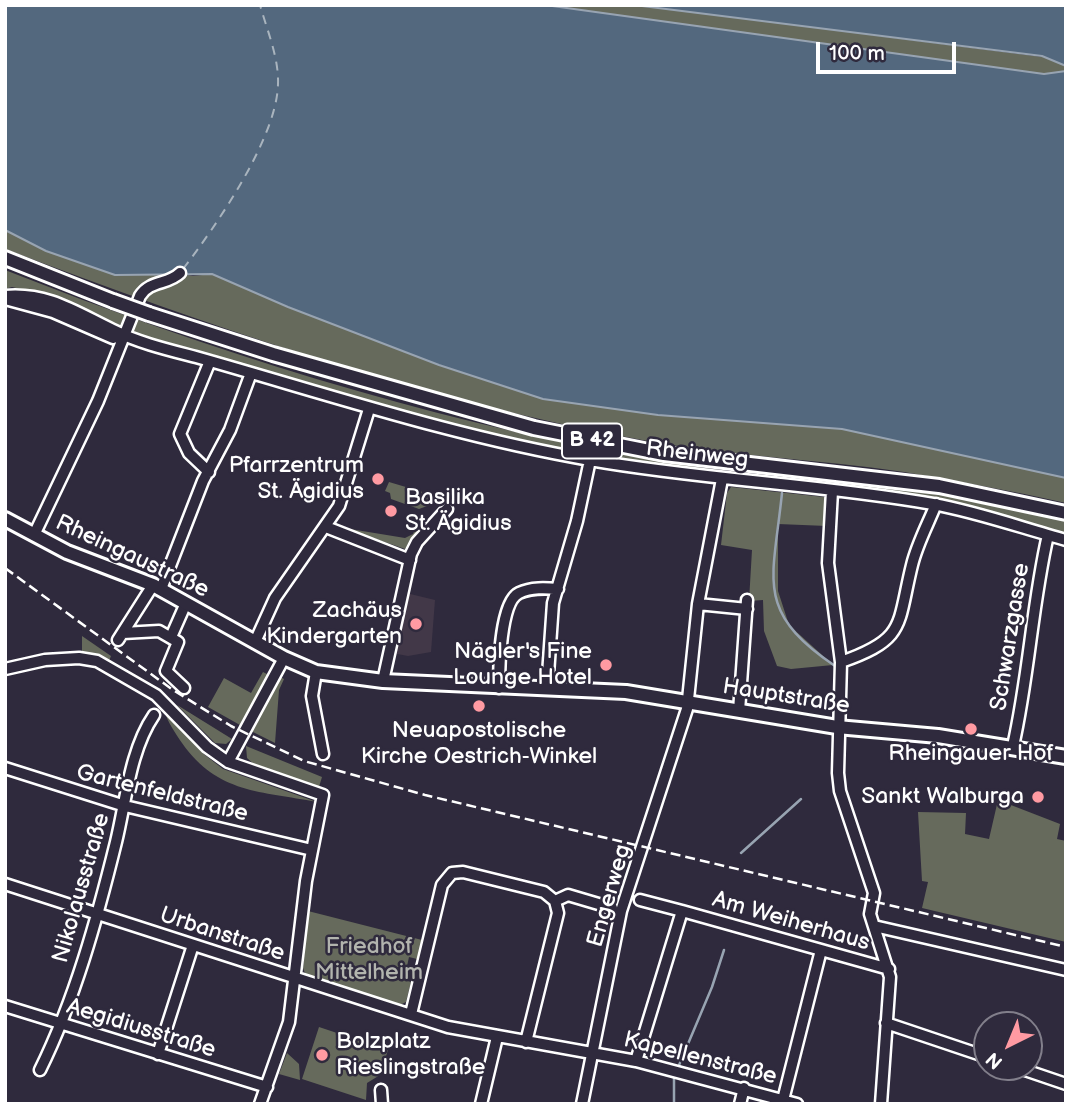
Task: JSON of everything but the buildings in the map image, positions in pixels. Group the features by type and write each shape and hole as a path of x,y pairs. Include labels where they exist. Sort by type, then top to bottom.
{"main road":[{"name":"B 42","path":"8,261 149,314 273,354 546,431 664,454 939,486 1065,512"},
{"name":"Rheingaustraße","path":"5,519 94,564 157,587 284,658 316,672 383,681 499,688"},
{"name":"Hauptstraße","path":"499,688 626,692 837,727 1013,746 1066,757"}],"street":[{"path":"34,535 98,401 144,291 148,286 171,280 180,273"},
{"name":"Rheinweg","path":"5,298 35,297 62,304 124,335 369,409 480,437 590,460 722,479 936,504 1066,540"},
{"path":"209,472 189,453 180,434 210,361"},
{"path":"184,688 166,671 178,642 159,631 121,637 157,587 230,430 251,373"},
{"path":"255,642 275,598 327,527 339,506 369,409"},
{"path":"547,690 550,625 590,460"},
{"name":"Engerweg","path":"582,1104 621,911 688,703 698,604 722,479"},
{"path":"832,491 828,563 841,662 837,727 840,791 874,893 870,914 889,969 881,1104"},
{"path":"841,662 880,646 902,616 915,556 936,504"},
{"path":"383,681 416,542 447,509"},
{"path":"327,527 410,560"},
{"name":"Schwarzgasse","path":"1013,746 1026,682 1038,577 1048,535"},
{"path":"499,688 504,627 514,596 541,588 558,589"},
{"path":"171,637 186,603"},
{"path":"698,604 747,604 739,711"},
{"path":"5,669 45,660 87,658 125,674 167,704 207,747 228,762 323,795 312,850 289,1022 260,1104"},
{"path":"228,762 284,658"},
{"path":"316,672 312,696 323,754"},
{"name":"Nikolausstraße","path":"40,1070 62,1025 125,806 142,736 153,715"},
{"name":"Gartenfeldstraße","path":"5,768 125,806 312,850"},
{"path":"411,1014 442,885 449,875 463,872 544,892 555,901 558,913 526,1042"},
{"name":"Urbanstraße","path":"5,884 448,1027 593,1052"},
{"path":"555,901 568,895 612,908"},
{"name":"Am Weiherhaus","path":"640,900 889,969"},
{"name":"Am Weiherhaus","path":"636,1061 682,911"},
{"path":"874,926 1066,970"},
{"path":"158,1054 193,945"},
{"path":"783,1100 821,950"},
{"name":"Aegidiusstraße","path":"5,1006 267,1087"},
{"path":"886,1023 973,1052"},
{"path":"481,1104 497,1037"},
{"name":"Kapellenstraße","path":"593,1052 683,1072 796,1104"},
{"path":"1043,1076 1066,1084"},
{"path":"740,1104 744,1088"},
{"path":"381,1090 382,1104"}],"shaded area":[{"name":"Zachäus Kindergarten","path":"406,593 435,600 431,652 408,656 392,653"}],"green space":[{"path":"524,5 639,5 1066,60 1066,113"},
{"path":"5,230 46,251 193,276 212,274 288,307 439,365 543,399 658,415 842,429 1066,478 1066,503 904,472 642,440 480,405 319,359 83,278 5,249"},
{"path":"5,270 237,354 316,379 476,423 673,463 926,493 979,502 1066,520 1066,533 1003,517 586,455 498,436 153,342 70,301 12,287 5,289"},
{"path":"389,482 446,499 419,509 391,499 390,493 385,491"},
{"path":"731,487 824,497 828,501 827,526 778,524 778,591 789,625 833,665 791,669 777,666 764,631 763,600 749,601 752,550 721,545 727,493"},
{"path":"416,526 420,532 405,549 344,528 405,538 413,534"},
{"path":"82,636 111,656 109,661 82,652"},
{"path":"263,672 269,675 240,725 208,707 224,678 251,693"},
{"path":"280,677 284,679 279,690 275,743 251,731"},
{"path":"177,705 232,739 226,744 215,743"},
{"path":"165,711 205,755 223,769 317,802 242,788 210,772 182,743"},
{"path":"246,746 322,777 319,787 257,767 247,758"},
{"path":"998,800 1060,824 1057,839 1066,841 1066,942 922,908 928,882 922,881 918,812 966,813 965,834 989,839"},
{"name":"Friedhof Mittelheim","path":"308,911 422,940 417,959 409,957 404,980 411,982 406,1002 400,1005 306,976 303,968"},
{"path":"319,1027 388,1050 380,1075 367,1083 366,1100 302,1079"},
{"path":"287,1053 299,1064 300,1080 279,1074"}],"water":[{"path":"5,5 545,5 1044,74 1066,71 1066,478 842,429 658,415 543,399 439,365 288,307 212,274 115,275 46,251 5,230"},
{"path":"634,5 1066,5 1066,66 1042,56"}],"waterway":[{"path":"782,493 773,572 780,610 791,628 835,666"},
{"path":"741,853 801,799"},
{"path":"677,1070 712,987 724,950"},
{"path":"674,1076 674,1104"}],"ferry route":[{"path":"183,269 212,230 242,181 256,155 275,106 277,64 260,5"}],"railway":[{"path":"5,568 173,690 231,726 304,761 425,795 1066,947"}],"place":[{"name":"Pfarrzentrum St. Ägidius","path":"378,479"},
{"name":"Basilika St. Ägidius","path":"391,511"},
{"name":"Zachäus Kindergarten","path":"416,624"},
{"name":"Nägler's Fine Lounge Hotel","path":"606,665"},
{"name":"Neuapostolische Kirche Oestrich-Winkel","path":"479,706"},
{"name":"Rheingauer Hof","path":"971,729"},
{"name":"Sankt Walburga","path":"1038,797"},
{"name":"Bolzplatz Rieslingstraße","path":"322,1055"}]}
